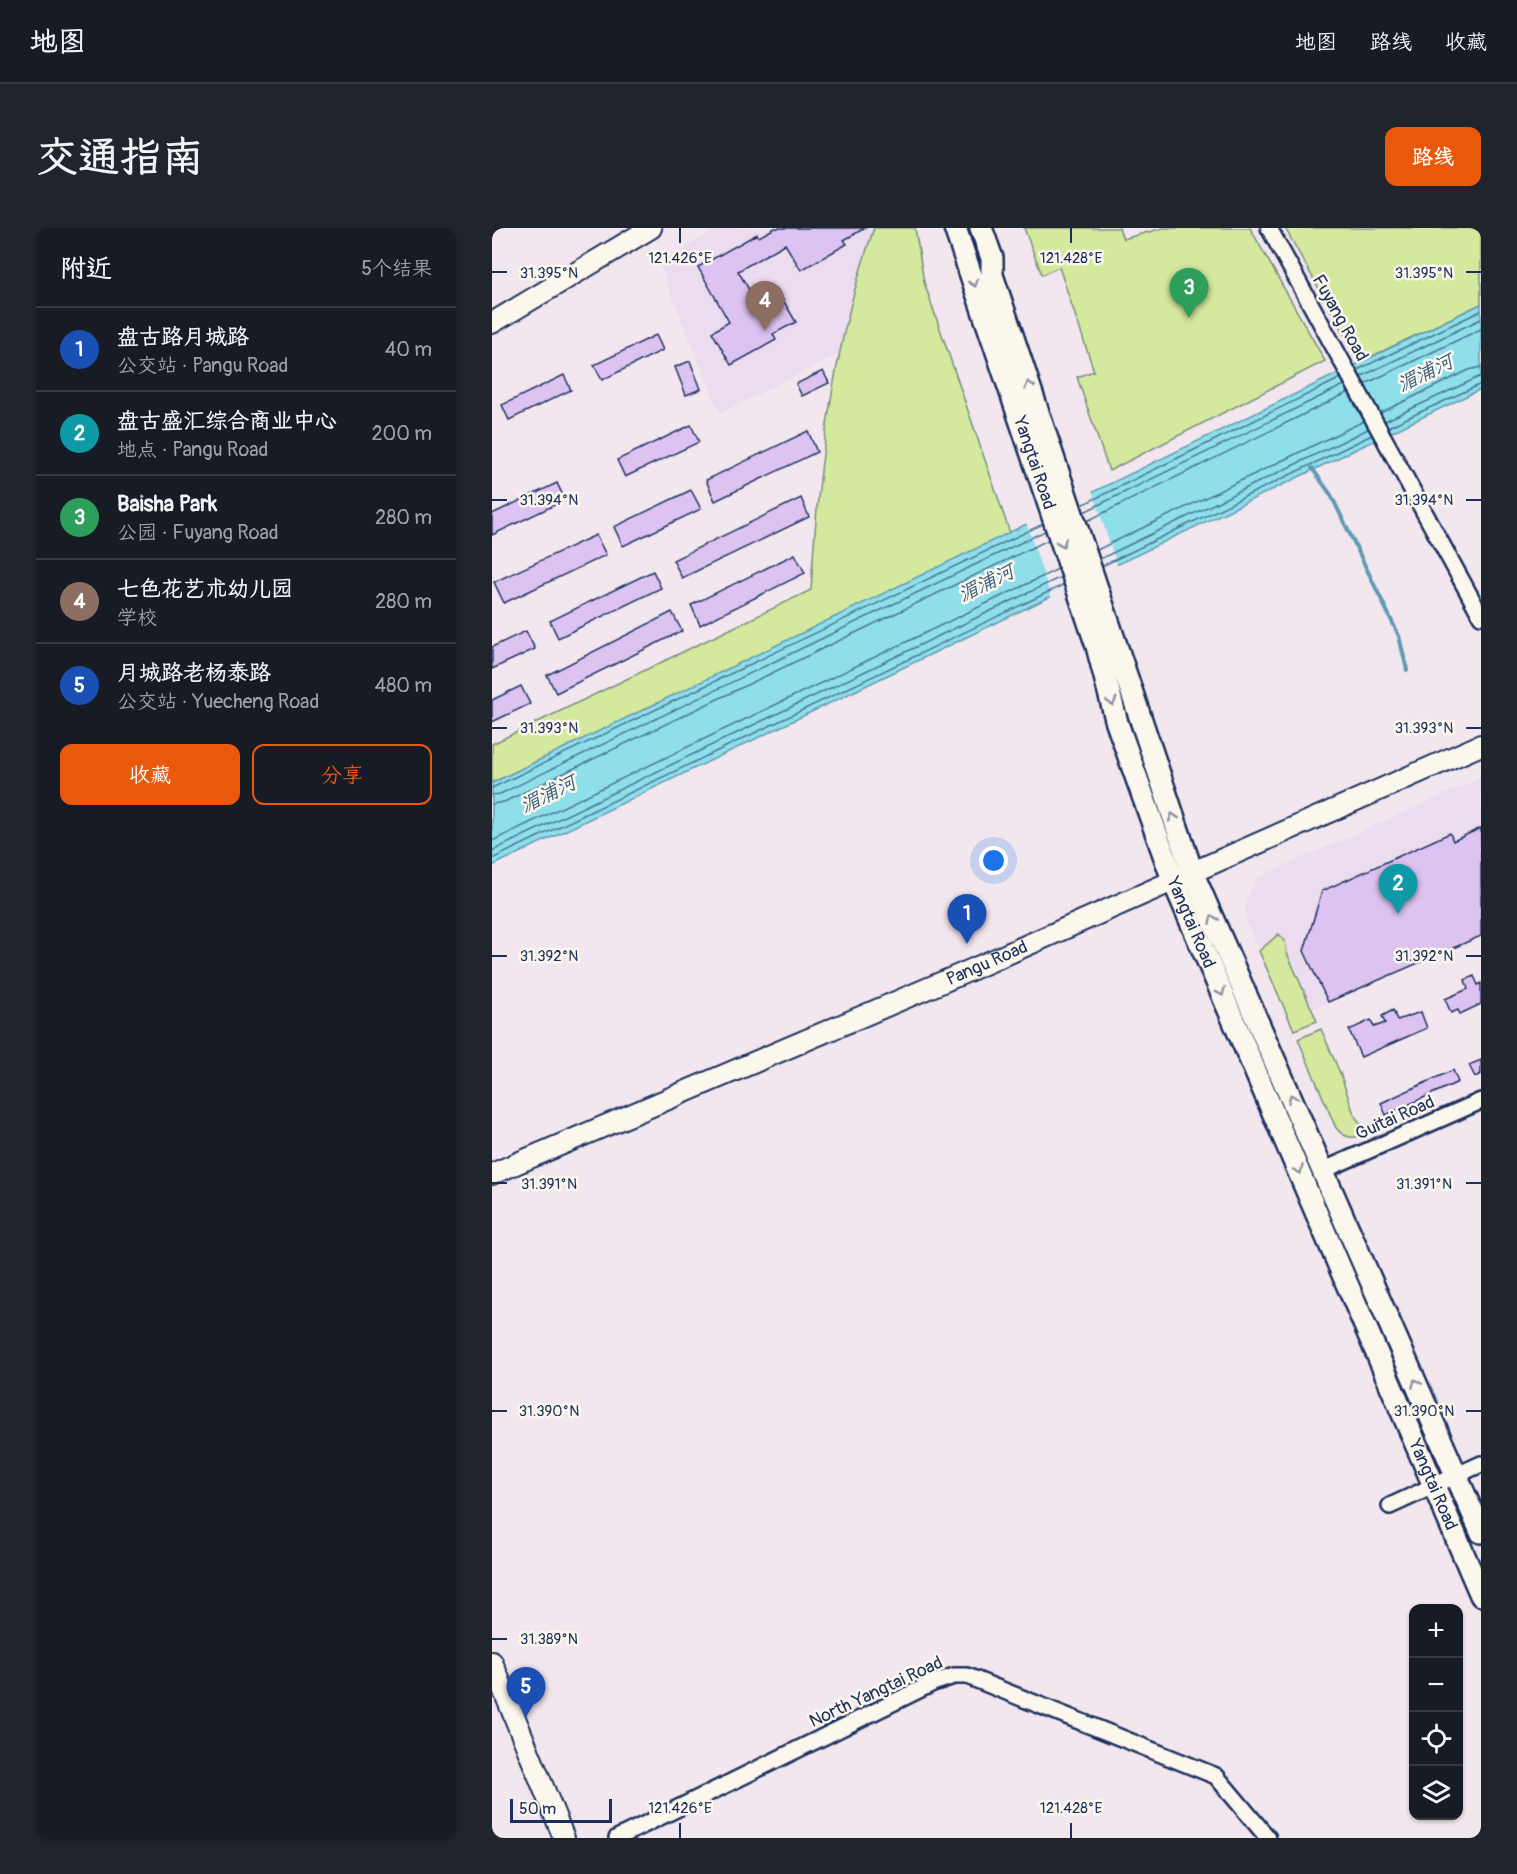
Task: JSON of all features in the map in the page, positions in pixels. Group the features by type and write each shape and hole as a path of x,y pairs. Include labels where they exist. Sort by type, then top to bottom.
{"main road":[{"name":"Yangtai Road","path":"955,228 1038,444 1182,876 1315,1207 1355,1300 1369,1342 1481,1595"},
{"name":"Yangtai Road","path":"981,228 992,258 992,274 1038,444"},
{"name":"Yangtai Road","path":"1182,876 1324,1170 1481,1532"}],"street":[{"path":"492,323 651,228"},
{"name":"Fuyang Road","path":"1269,228 1481,616"},
{"name":"Pangu Road","path":"492,1174 973,969 1481,745"},
{"name":"Guitai Road","path":"1324,1170 1481,1101"},
{"path":"1390,1506 1481,1464"},
{"path":"492,1662 564,1838"},
{"name":"North Yangtai Road","path":"618,1838 933,1683 954,1676 968,1676 1216,1776 1268,1838"}],"shaded area":[{"path":"718,228 874,228 838,355 720,413 659,264"},
{"path":"1481,778 1481,936 1289,1019 1246,920 1246,900 1257,878"}],"green space":[{"path":"874,228 915,228 924,282 1010,533 492,783 492,744 811,590 818,498 830,407 848,317"},
{"path":"1024,228 1119,228 1123,239 1163,228 1250,228 1325,361 1109,471 1077,377 1094,371 1059,267 1042,275"},
{"path":"1285,228 1481,228 1481,304 1360,362"},
{"path":"1279,934 1285,941 1287,953 1317,1021 1294,1030 1259,951"},
{"path":"1321,1029 1354,1114 1360,1124 1367,1129 1377,1128 1360,1136 1346,1136 1336,1128 1298,1039"}],"water":[{"name":"湄浦河","path":"1481,304 1481,389 492,866 492,783"}],"pier":[{"path":"1092,490 1118,568 1087,583 1061,505"},
{"path":"1057,507 1083,585 1052,600 1026,522"}],"building":[{"path":"775,228 865,228 844,240 847,244 801,270 785,244 738,271 755,300 776,288 796,322 773,334 776,340 731,365 712,332 729,322 698,267 757,234 759,237"},
{"path":"656,335 663,350 602,380 594,365"},
{"path":"690,361 701,389 686,395 675,367"},
{"path":"823,371 829,383 802,396 796,384"},
{"path":"564,375 571,390 509,420 502,405"},
{"path":"691,425 699,442 625,477 617,460"},
{"path":"808,431 817,452 715,501 706,480"},
{"path":"557,483 565,500 492,535 492,514"},
{"path":"691,490 701,509 623,546 614,527"},
{"path":"801,498 809,517 682,578 673,560"},
{"path":"596,535 606,555 504,603 494,582"},
{"path":"795,554 805,573 700,625 691,605"},
{"path":"653,571 661,588 558,638 550,621"},
{"path":"672,612 682,631 556,693 547,675"},
{"path":"526,631 535,649 492,669 492,647"},
{"path":"521,686 530,704 492,722 492,700"},
{"path":"1481,828 1481,936 1328,1002 1304,951 1322,891 1450,833 1453,841"},
{"path":"1474,976 1478,985 1481,983 1481,1004 1460,1014 1458,1010 1451,1013 1445,999 1468,989 1465,980"},
{"path":"1393,1010 1397,1020 1421,1012 1427,1028 1361,1057 1349,1030 1371,1020 1374,1027 1385,1023 1382,1016"},
{"path":"1481,1060 1481,1074 1475,1077 1469,1065"},
{"path":"1453,1070 1458,1082 1386,1115 1381,1103"}],"waterway":[{"path":"1312,468 1331,495 1399,636 1407,670"}],"place":[{"name":"Baisha Park","path":"1189,318"},
{"name":"七色花艺术幼儿园","path":"765,331"},
{"name":"盘古盛汇综合商业中心","path":"1398,914"},
{"name":"盘古路月城路","path":"967,944"},
{"name":"月城路老杨泰路","path":"526,1717"}]}
